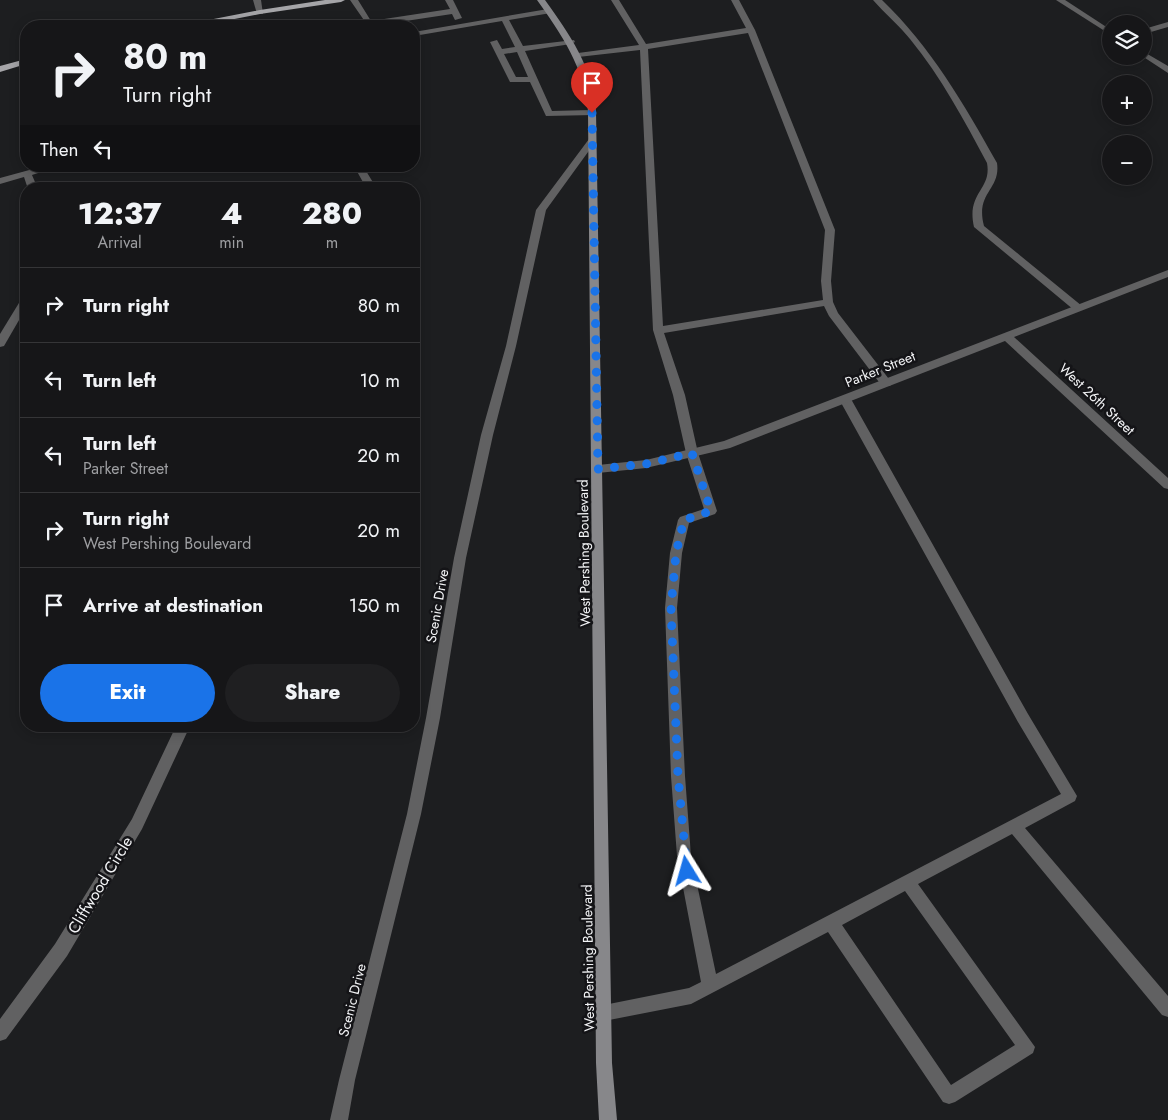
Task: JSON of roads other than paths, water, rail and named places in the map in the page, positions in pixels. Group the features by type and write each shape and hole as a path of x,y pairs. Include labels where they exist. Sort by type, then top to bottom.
{"main road":[{"path":"219,20 341,0"},
{"path":"0,69 20,64"}],"street":[{"path":"256,0 260,12"},
{"path":"354,0 369,20"},
{"path":"449,0 463,26"},
{"name":"West Pershing Boulevard","path":"541,0 578,55 587,81 592,113 598,469 604,1064 608,1120"},
{"path":"615,0 644,47 658,330 678,395 692,453 711,511 684,520 676,553 671,616 678,776 684,856 710,986"},
{"path":"735,0 751,30 830,230 826,281 828,302 832,314 886,383"},
{"path":"877,0 897,18 948,83 992,163 995,171 991,182 976,202 976,218 979,228 1078,308"},
{"path":"1060,0 1102,27"},
{"path":"402,20 454,11"},
{"path":"420,33 463,26 484,25 504,18 548,11"},
{"path":"504,18 549,114 592,113"},
{"path":"1152,29 1168,24"},
{"path":"578,55 644,47 751,30"},
{"path":"494,42 513,80 534,79"},
{"path":"499,52 571,42"},
{"path":"1152,59 1168,70"},
{"name":"Scenic Drive","path":"339,1120 347,1080 414,814 433,718 460,558 487,435 511,346 538,218 541,210 592,141"},
{"path":"0,181 34,172"},
{"path":"27,174 30,182"},
{"name":"Parker Street","path":"598,469 646,464 726,445 1168,273"},
{"path":"658,330 828,302"},
{"path":"0,343 20,310"},
{"name":"West 26th Street","path":"1006,336 1168,485"},
{"path":"604,1013 691,996 1070,796 1023,718 845,400"},
{"name":"Cliffwood Circle","path":"0,1033 61,950 138,824 179,732"},
{"path":"1014,826 1168,1009"},
{"path":"831,922 949,1096 1027,1047 907,882"}]}
